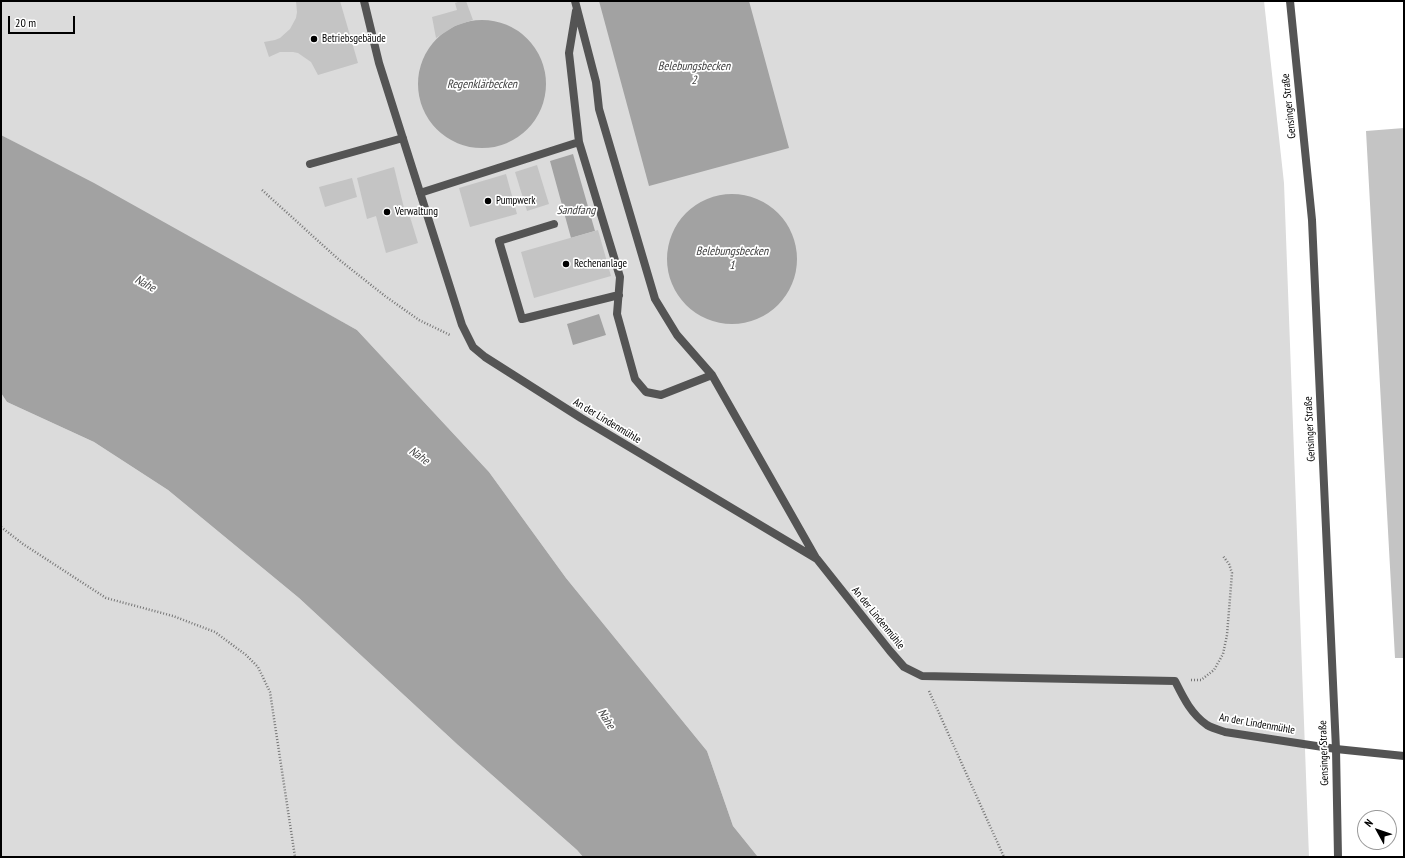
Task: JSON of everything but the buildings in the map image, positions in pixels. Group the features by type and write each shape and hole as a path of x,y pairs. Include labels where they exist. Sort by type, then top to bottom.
{"street":[{"name":"An der Lindenmühle","path":"364,1 379,63 462,325 473,347 485,357 581,418 816,559 904,667 922,676 1175,681 1184,700 1195,714 1208,725 1225,732 1336,749 1404,756"},
{"name":"Gensinger Straße","path":"1290,1 1312,220 1336,749 1338,857"},
{"path":"575,4 569,53 579,142 620,277 617,314 635,379 646,392 661,395 712,375"},
{"path":"575,4 596,82 599,109 654,299 677,335 712,375 816,559"},
{"path":"310,164 403,138"},
{"path":"420,193 579,142"},
{"path":"554,224 499,241 522,319 619,295"}],"path":[{"path":"262,190 337,258 385,296 419,320 473,347"},
{"path":"1,527 23,544 106,598 173,616 215,632 246,655 258,667 270,692 295,857"},
{"path":"1175,681 1201,680 1214,670 1223,654 1228,635 1232,574 1229,564 1223,556"},
{"path":"922,676 1004,857"}],"shaded area":[{"path":"1,1 1264,1 1284,183 1309,857 758,857 733,826 707,751 566,578 489,472 357,330 1,135"},
{"path":"1,393 7,402 94,442 168,490 299,598 458,745 577,850 583,857 1,857"}],"water":[{"name":"Belebungsbecken 2","path":"599,1 749,1 789,148 649,186"},
{"name":"Regenklärbecken","path":"488,20 501,22 518,30 528,38 536,48 544,65 546,84 544,103 536,120 528,130 518,138 501,146 476,148 463,146 446,138 436,130 428,120 420,103 418,78 420,65 428,48 436,38 446,30 463,22"},
{"name":"Nahe","path":"1,135 94,183 357,330 489,472 566,578 707,751 733,826 758,857 583,857 577,850 458,745 299,598 168,490 94,442 7,402 1,393"},
{"name":"Sandfang","path":"573,154 595,231 571,238 550,161"},
{"name":"Belebungsbecken 1","path":"738,194 751,196 763,201 783,218 790,228 795,240 797,259 795,278 790,290 773,310 763,317 751,322 726,324 713,322 701,317 681,300 674,290 669,278 667,253 669,240 674,228 691,208 701,201 713,196"},
{"path":"599,314 606,335 573,345 567,324"}],"place":[{"name":"Betriebsgebäude","path":"314,39"},
{"name":"Pumpwerk","path":"488,201"},
{"name":"Verwaltung","path":"387,212"},
{"name":"Rechenanlage","path":"566,264"}]}
